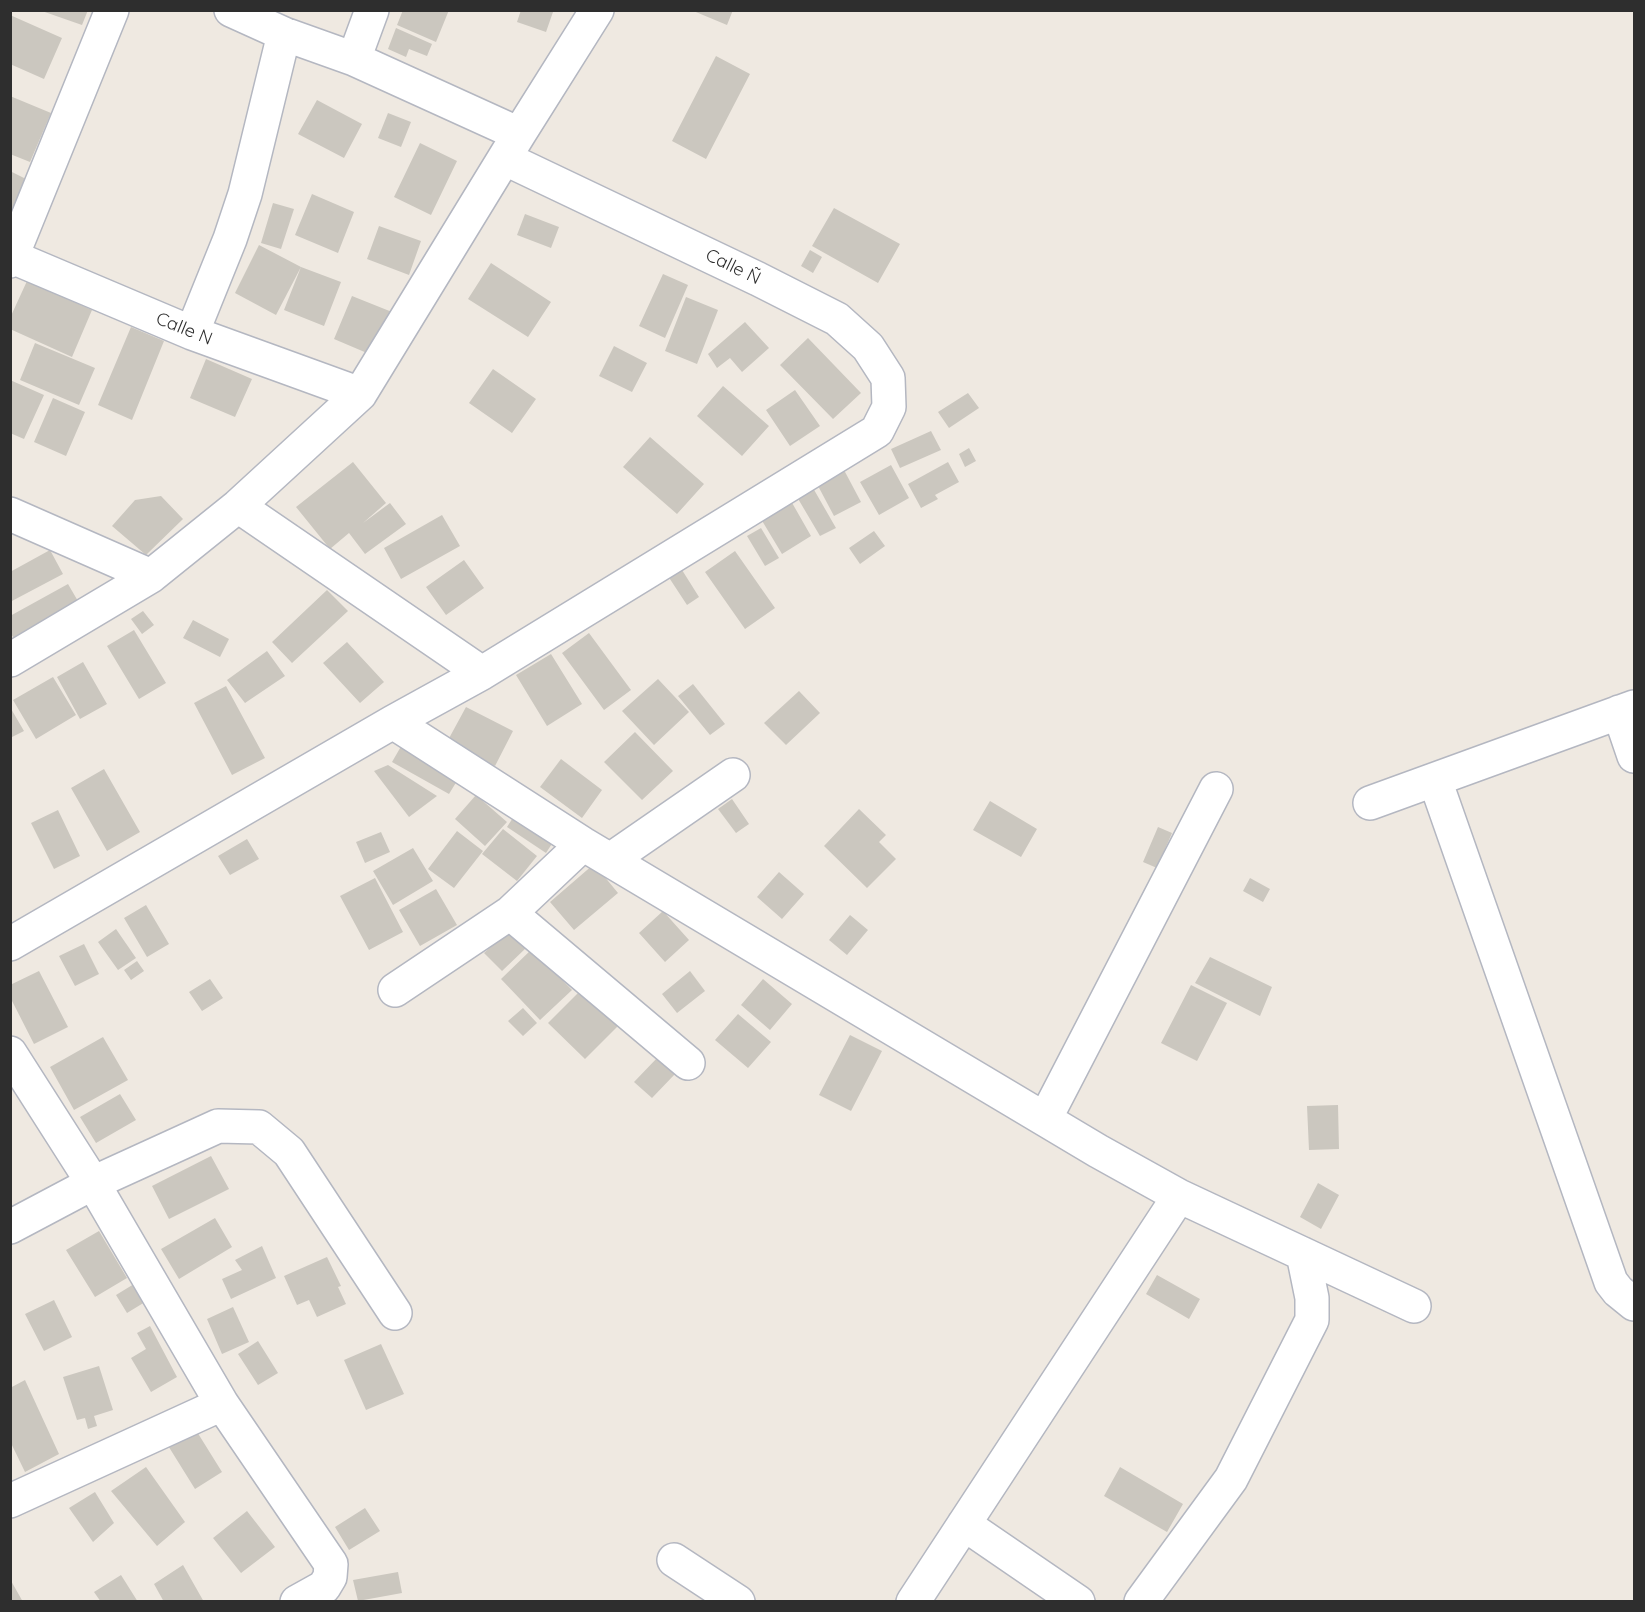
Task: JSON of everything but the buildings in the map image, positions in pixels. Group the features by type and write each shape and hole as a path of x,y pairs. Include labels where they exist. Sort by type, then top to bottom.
{"street":[{"path":"11,258 112,10"},
{"name":"Calle Ñ","path":"231,10 284,34 354,59 512,147 837,319 868,347 888,378 889,407 877,431 482,673"},
{"path":"354,59 372,10"},
{"path":"10,660 151,576 238,506 360,394 597,10"},
{"path":"192,333 230,239 245,194 284,34"},
{"name":"Calle N","path":"11,258 192,333 360,394"},
{"path":"10,944 393,722 482,673 238,506"},
{"path":"10,514 151,576"},
{"path":"1370,803 1627,709 1635,756"},
{"path":"393,722 596,852 1179,1196 1414,1306"},
{"path":"395,990 596,852 733,775"},
{"path":"1436,780 1611,1282 1617,1291 1635,1304"},
{"path":"1045,1119 1216,789"},
{"path":"510,913 688,1064"},
{"path":"10,1053 93,1184 222,1404 332,1564 330,1577 324,1587 297,1602"},
{"path":"10,1227 93,1184 218,1126 259,1127 289,1152 394,1313"},
{"path":"913,1602 1179,1196"},
{"path":"1141,1602 1231,1479 1312,1320 1312,1298 1303,1254"},
{"path":"10,1501 222,1404"},
{"path":"964,1524 1078,1602"},
{"path":"674,1560 738,1602"}]}
